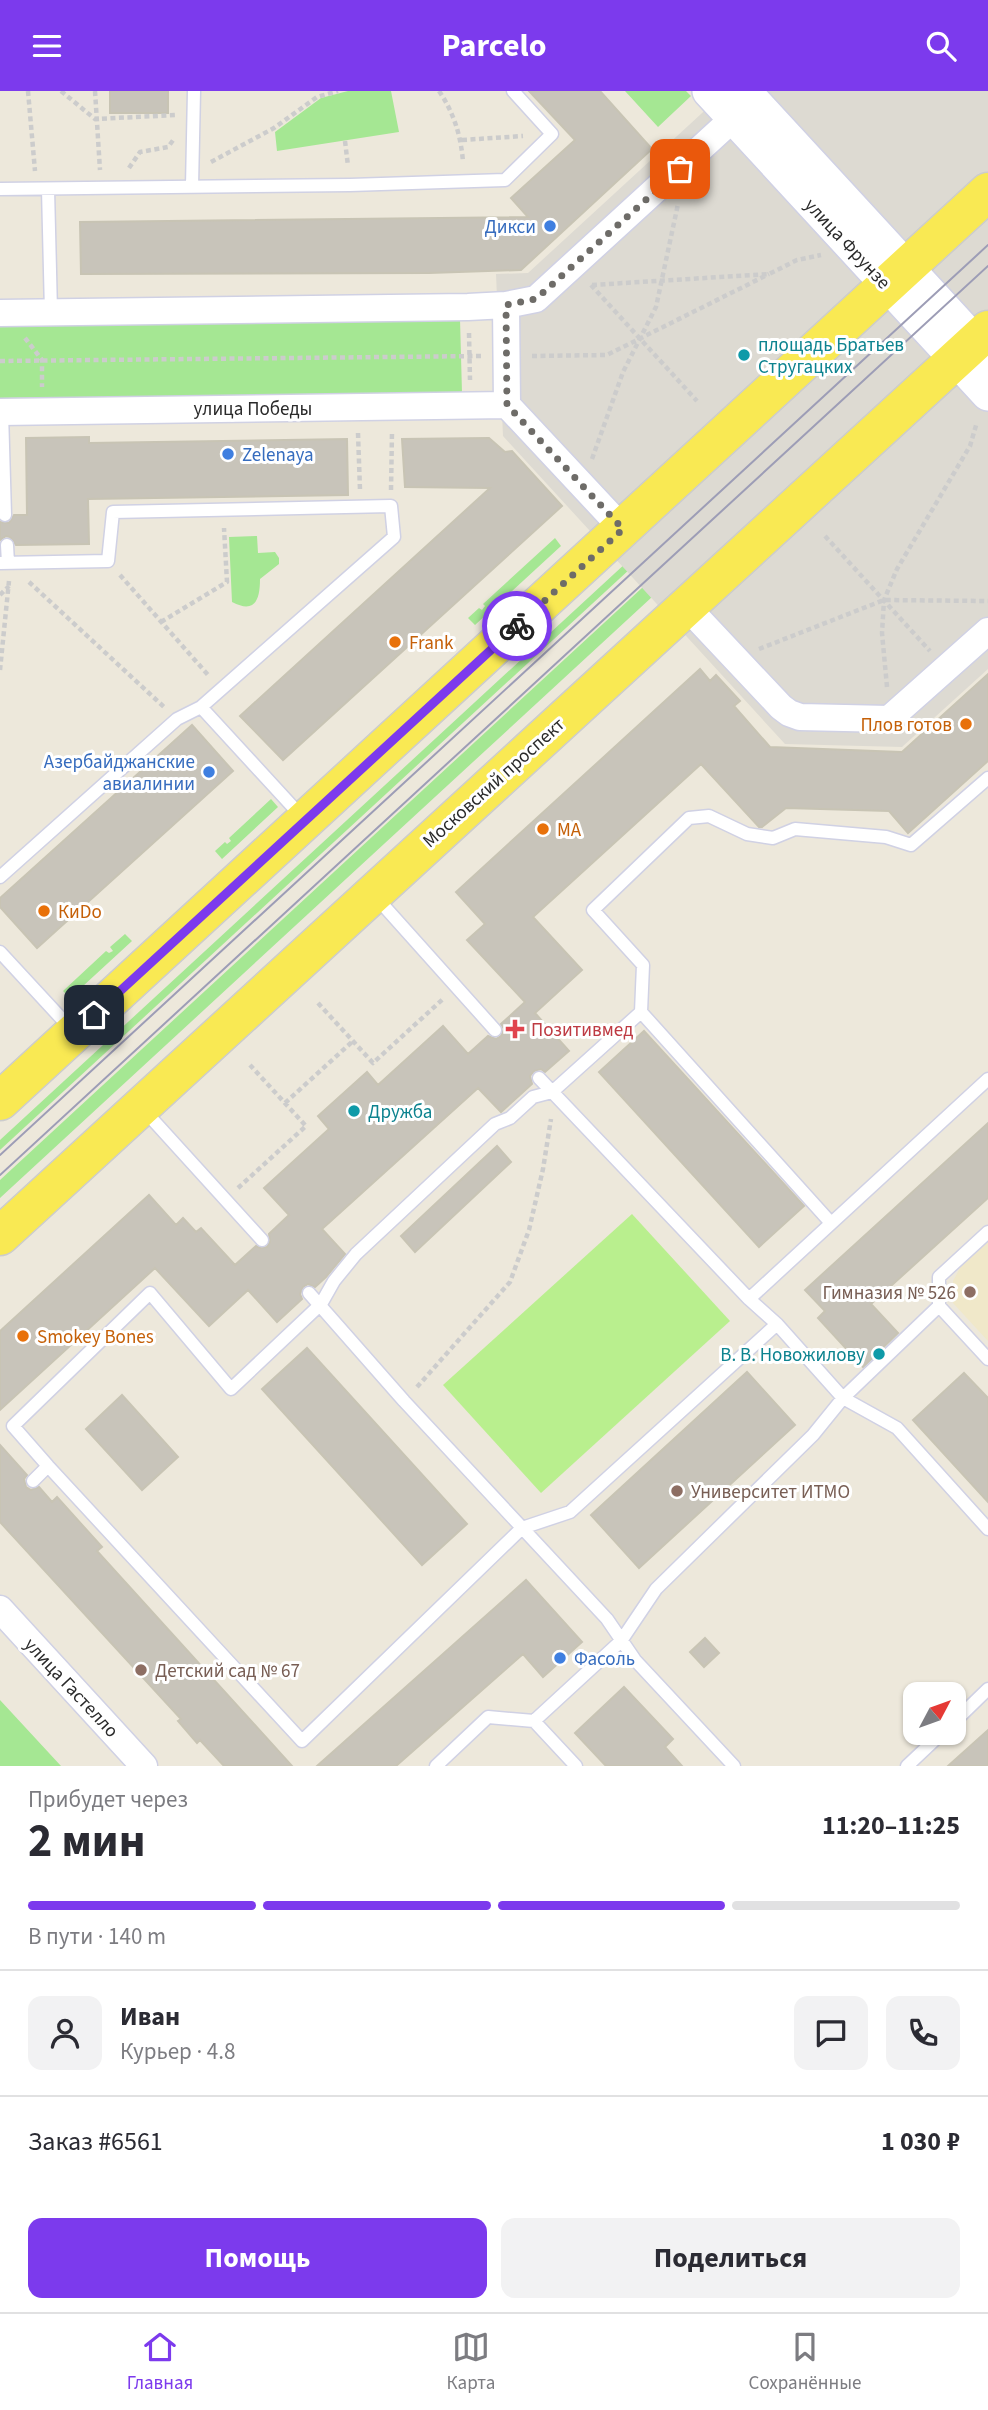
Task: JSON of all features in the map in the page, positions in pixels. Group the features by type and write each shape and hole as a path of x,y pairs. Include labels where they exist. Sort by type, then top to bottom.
{"main road":[{"path":"0,1101 988,192"},
{"name":"Московский проспект","path":"0,1236 686,605 977,347"}],"street":[{"name":"улица Фрунзе","path":"709,91 748,100 897,277 977,347 983,408"},
{"path":"0,313 506,305 536,299 748,100"},
{"path":"506,305 507,405 623,529"},
{"name":"улица Победы","path":"1,412 507,405"},
{"path":"686,605 789,713 800,716 890,719 988,631"},
{"name":"улица Гастелло","path":"0,1609 144,1766"}],"lane":[{"path":"192,186 194,91"},
{"path":"0,190 505,180 552,134 513,91"},
{"path":"42,189 51,312"},
{"path":"1,412 5,515"},
{"path":"0,877 177,719 201,707 394,537 391,506 360,506 113,512 107,561 4,563 7,545"},
{"path":"201,707 306,821"},
{"path":"831,1223 641,1012 643,965 593,910 689,818 709,816 747,834 773,838 795,829 886,837 911,845 988,778"},
{"path":"372,893 495,1030"},
{"path":"0,952 75,1033"},
{"path":"641,1012 552,1091 534,1097 510,1118 495,1124 356,1254 334,1281 321,1304 231,1389 150,1293 13,1426 302,1741 522,1528 570,1512 777,1324"},
{"path":"539,1078 749,1299 777,1324 843,1398 897,1428 988,1529"},
{"path":"749,1299 988,1079"},
{"path":"140,1106 262,1240"},
{"path":"988,1232 939,1277 939,1306 988,1359"},
{"path":"309,1293 404,1401 607,1619 635,1660 734,1766"},
{"path":"534,1721 621,1641 656,1589 813,1435 843,1398 939,1306"},
{"path":"33,1481 48,1466"},
{"path":"966,1710 988,1689"},
{"path":"436,1766 488,1717 534,1721 576,1766"},
{"path":"907,1766 929,1745"}],"path":[{"path":"28,91 42,189"},
{"path":"61,91 95,119 195,114"},
{"path":"95,91 95,119 109,188"},
{"path":"191,172 275,130 317,97 338,91"},
{"path":"439,91 448,104 462,140 464,180"},
{"path":"109,188 140,152 168,147 195,114"},
{"path":"462,140 552,134"},
{"path":"345,141 350,185"},
{"path":"590,465 623,372 656,307 679,199"},
{"path":"528,356 607,355 797,260 824,254"},
{"path":"697,401 590,285 769,274"},
{"path":"468,320 470,392"},
{"path":"23,334 42,361 42,384"},
{"path":"0,361 483,356"},
{"path":"890,719 882,633 884,600 897,569 970,446 983,408"},
{"path":"358,428 360,506"},
{"path":"391,506 393,428"},
{"path":"161,622 227,582 223,510"},
{"path":"825,535 905,624"},
{"path":"107,561 221,690"},
{"path":"0,670 9,585 4,563"},
{"path":"4,563 177,719"},
{"path":"0,595 9,585"},
{"path":"734,658 884,600 988,601"},
{"path":"318,1003 373,1063 456,986"},
{"path":"285,1103 353,1041"},
{"path":"225,1200 306,1126 250,1065"},
{"path":"404,1401 510,1282 528,1230 543,1169 553,1111 552,1091"}],"shaded area":[{"name":"площадь Братьев Стругацких","path":"726,91 988,91 988,669 902,747 785,744 503,436 496,274 528,273"},
{"name":"Гимназия № 526","path":"988,1242 988,1341 953,1303 953,1281 961,1266"}],"green space":[{"path":"348,91 391,91 399,132 277,151 275,132 321,98"},
{"path":"625,91 686,91 691,96 658,127"},
{"path":"460,319 462,393 0,398 0,326"},
{"path":"858,349 863,354 0,1150 0,1140"},
{"path":"720,516 729,526 0,1198 0,1180"},
{"path":"257,536 258,553 275,552 279,564 260,579 255,603 251,606 240,605 232,602 229,537"},
{"path":"555,538 561,546 475,625 468,618 479,608 482,610 485,606 483,604"},
{"path":"271,799 278,807 222,859 215,851 225,842 227,844 231,841 229,838"},
{"path":"125,934 132,941 70,998 63,991 106,951 113,951 110,947"},
{"path":"632,1214 730,1321 541,1493 443,1385"},
{"path":"0,1700 61,1766 0,1766"}],"building":[{"path":"110,91 168,91 168,113 110,113"},
{"path":"529,91 600,91 652,149 521,270 429,273 81,274 80,222 528,217 511,198 575,140"},
{"path":"89,437 89,443 347,439 348,495 88,499 89,544 16,545 10,537 6,536 0,540 0,522 9,523 14,515 27,515 26,438"},
{"path":"489,438 505,452 512,451 562,506 283,760 240,716 490,488 405,487 402,439"},
{"path":"700,669 710,681 716,675 740,701 734,706 770,747 902,752 988,674 988,761 908,833 889,811 786,808 759,827 701,764 533,917 582,970 535,1013 569,1051 545,1072 541,1069 534,1071 530,1076 532,1084 501,1112 478,1088 322,1229 345,1254 326,1277 315,1287 308,1284 303,1287 300,1294 302,1299 277,1322 248,1290 209,1326 155,1268 0,1410 0,1331 149,1195 176,1225 183,1218 196,1232 201,1228 235,1265 256,1246 267,1247 270,1242 269,1234 289,1215 264,1188 329,1129 318,1116 367,1072 378,1085 443,1026 468,1054 488,1036 496,1039 501,1036 504,1029 501,1024 525,1002 467,940 485,924 456,892"},
{"path":"192,725 233,771 37,948 0,907 0,898"},
{"path":"644,1031 804,1206 759,1247 599,1072"},
{"path":"988,1123 988,1198 871,1304 898,1333 863,1367 818,1318 825,1311 805,1290"},
{"path":"497,1146 511,1162 415,1252 401,1236"},
{"path":"307,1348 467,1524 422,1565 262,1389"},
{"path":"747,1372 795,1425 639,1568 591,1515"},
{"path":"964,1373 988,1398 988,1502 913,1420"},
{"path":"122,1395 178,1457 142,1490 86,1429"},
{"path":"0,1445 27,1475 24,1479 26,1487 31,1490 39,1487 52,1502 57,1497 102,1547 97,1551 292,1766 224,1766 200,1740 197,1743 178,1721 181,1719 0,1522"},
{"path":"526,1580 582,1642 543,1677 523,1654 396,1766 317,1766"},
{"path":"705,1638 719,1653 704,1667 690,1652"},
{"path":"624,1687 673,1739 665,1747 682,1766 606,1766 575,1733"},
{"path":"988,1730 988,1766 948,1766"}],"tram line":[{"path":"0,1155 988,245"},
{"path":"0,1175 988,266"}],"way so far":[{"path":"517,626 623,529 507,405 506,305 536,299 680,169"}],"place":[{"name":"Дикси","path":"550,226"},
{"name":"площадь Братьев Стругацких","path":"744,355"},
{"name":"Zelenaya","path":"228,454"},
{"name":"Frank","path":"395,642"},
{"name":"Плов готов","path":"966,724"},
{"name":"Азербайджанские авиалинии","path":"209,772"},
{"name":"MA","path":"543,829"},
{"name":"КиDo","path":"44,911"},
{"name":"Позитивмед","path":"515,1029"},
{"name":"Дружба","path":"354,1111"},
{"name":"Гимназия № 526","path":"970,1292"},
{"name":"Smokey Bones","path":"23,1336"},
{"name":"В. В. Новожилову","path":"879,1354"},
{"name":"Университет ИТМО","path":"677,1491"},
{"name":"Фасоль","path":"560,1658"},
{"name":"Детский сад № 67","path":"141,1670"}],"route":[{"path":"94,1015 517,626"}]}
